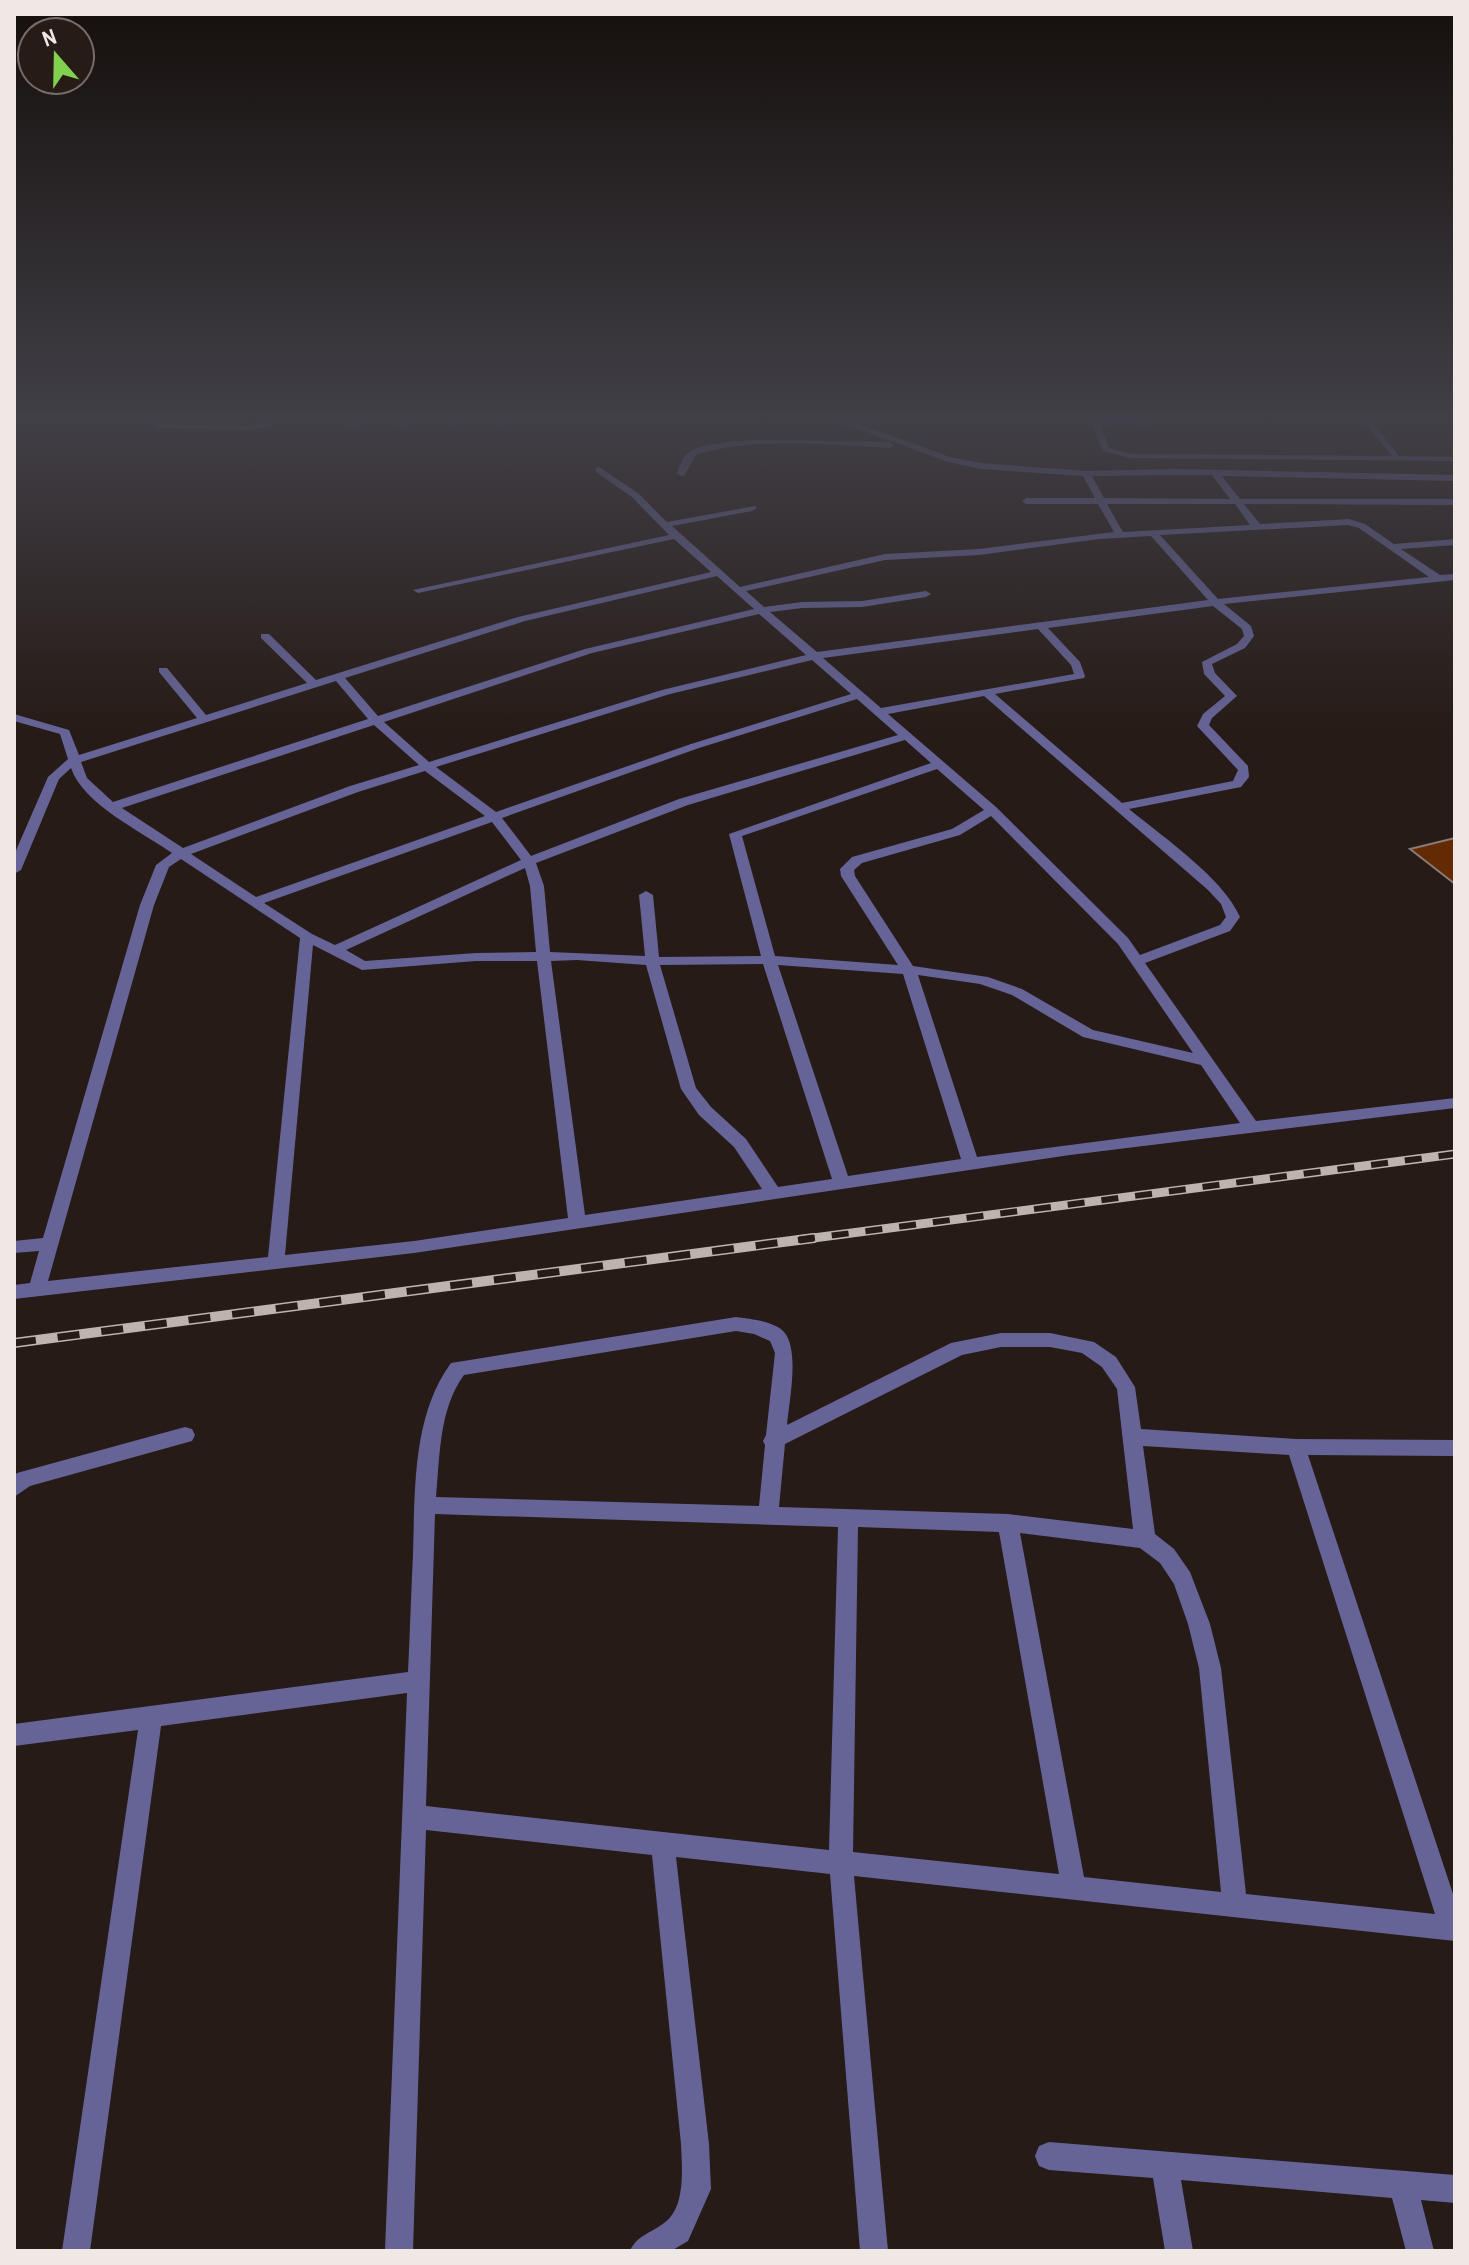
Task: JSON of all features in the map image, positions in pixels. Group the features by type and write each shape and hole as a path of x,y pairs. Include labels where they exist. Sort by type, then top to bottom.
{"street":[{"path":"659,520 992,810 1123,941 1252,1128"},
{"path":"664,525 691,520"},
{"path":"1111,520 1120,535"},
{"path":"1251,520 1257,527"},
{"path":"738,590 885,557 979,552 1120,535 1355,523 1436,577"},
{"path":"1118,807 1237,784 1243,777 1244,769 1203,726 1208,714 1231,696 1206,671 1207,662 1241,646 1249,636 1247,628 1216,603 1153,533"},
{"path":"418,590 676,536"},
{"path":"1392,547 1455,542"},
{"path":"14,870 54,777 74,760 534,616 719,573"},
{"path":"37,1289 155,880 163,865 179,854 354,789 427,766 666,692 814,656 1216,603 1455,577"},
{"path":"111,807 589,651 762,610 802,605 862,604 926,594"},
{"path":"879,712 1080,676 1076,664 1041,626"},
{"path":"265,636 314,684"},
{"path":"163,670 204,719"},
{"path":"338,677 377,722 427,766 495,817 529,862 537,886 577,1222"},
{"path":"987,693 1213,887 1227,903 1233,917 1225,928 1137,961"},
{"path":"256,901 695,746 859,695"},
{"path":"14,717 65,732 81,779 111,807 307,937 362,966 476,957 543,956 652,961 769,960 909,970 983,980 1017,992 1088,1034 1205,1061"},
{"path":"335,950 529,862 650,814 728,787 907,736"},
{"path":"842,1183 769,960 735,834 939,764"},
{"path":"971,1164 909,970 848,876 847,869 857,860 956,832 992,810"},
{"path":"646,895 652,961 689,1089 705,1111 740,1143 773,1193"},
{"path":"276,1262 307,937"},
{"path":"14,1292 414,1247 971,1164 1455,1103"},
{"path":"14,1247 49,1244"},
{"path":"399,2251 425,1505 439,1398 447,1380 458,1368 475,1364 736,1324 757,1327 777,1336 784,1353 768,1516"},
{"path":"773,1441 958,1348 1001,1340 1050,1340 1087,1347 1109,1362 1126,1387 1145,1539"},
{"path":"14,1488 24,1479 185,1435"},
{"path":"1132,1437 1296,1447 1455,1448"},
{"path":"414,1817 1454,1929 1296,1447"},
{"path":"425,1505 1008,1523 1145,1539 1167,1556 1183,1579 1210,1668 1235,1906"},
{"path":"848,1518 841,1863 874,2251"},
{"path":"1008,1523 1074,1888"},
{"path":"14,1735 419,1681"},
{"path":"76,2251 151,1716"},
{"path":"644,2251 678,2231 697,2189 663,1844"},
{"path":"1049,2156 1455,2189"},
{"path":"1165,2167 1179,2251"},
{"path":"1403,2185 1420,2251"}],"building":[{"path":"1455,838 1455,884 1410,849"}],"railway":[{"path":"798,1240 1455,1154"},
{"path":"14,1343 814,1238"}]}
